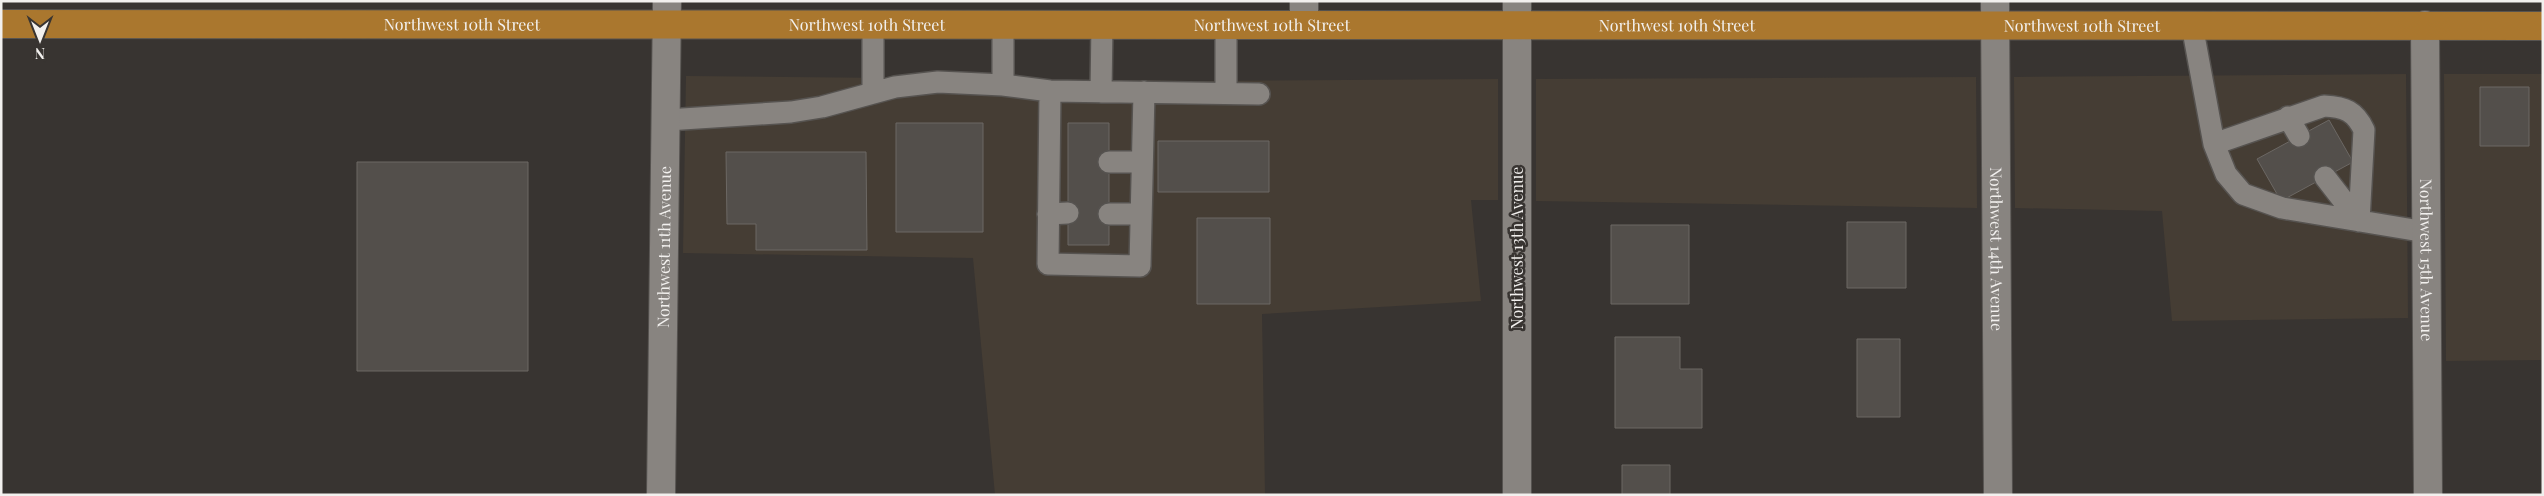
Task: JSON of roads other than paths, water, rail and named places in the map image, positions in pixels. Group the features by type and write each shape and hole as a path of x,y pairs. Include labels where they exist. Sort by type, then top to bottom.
{"highway":[{"name":"Northwest 10th Street","path":"1,24 668,13 873,25 1003,23 1226,25 1304,13 1995,13 2192,25 2543,26"}],"street":[{"name":"Northwest 11th Avenue","path":"661,495 668,13"},
{"name":"Northwest 13th Avenue","path":"1517,13 1517,495"},
{"name":"Northwest 14th Avenue","path":"1995,13 1998,495"},
{"name":"Northwest 15th Avenue","path":"2425,25 2428,495"}],"lane":[{"path":"1003,23 1003,85"},
{"path":"873,25 873,93"},
{"path":"1101,92 1102,25"},
{"path":"1226,25 1226,93"},
{"path":"2192,25 2214,144 2226,174 2243,194 2282,208 2426,232"},
{"path":"667,120 791,112 822,107 895,87 938,82 1003,85 1050,91 1259,94"},
{"path":"1050,91 1059,161 1058,214 1048,264 1140,266 1144,92"},
{"path":"2214,144 2324,106 2343,107 2357,117 2364,130 2359,221"},
{"path":"2288,117 2300,136"},
{"path":"1109,162 1142,162"},
{"path":"2325,177 2359,221"},
{"path":"1109,214 1141,214"}]}
